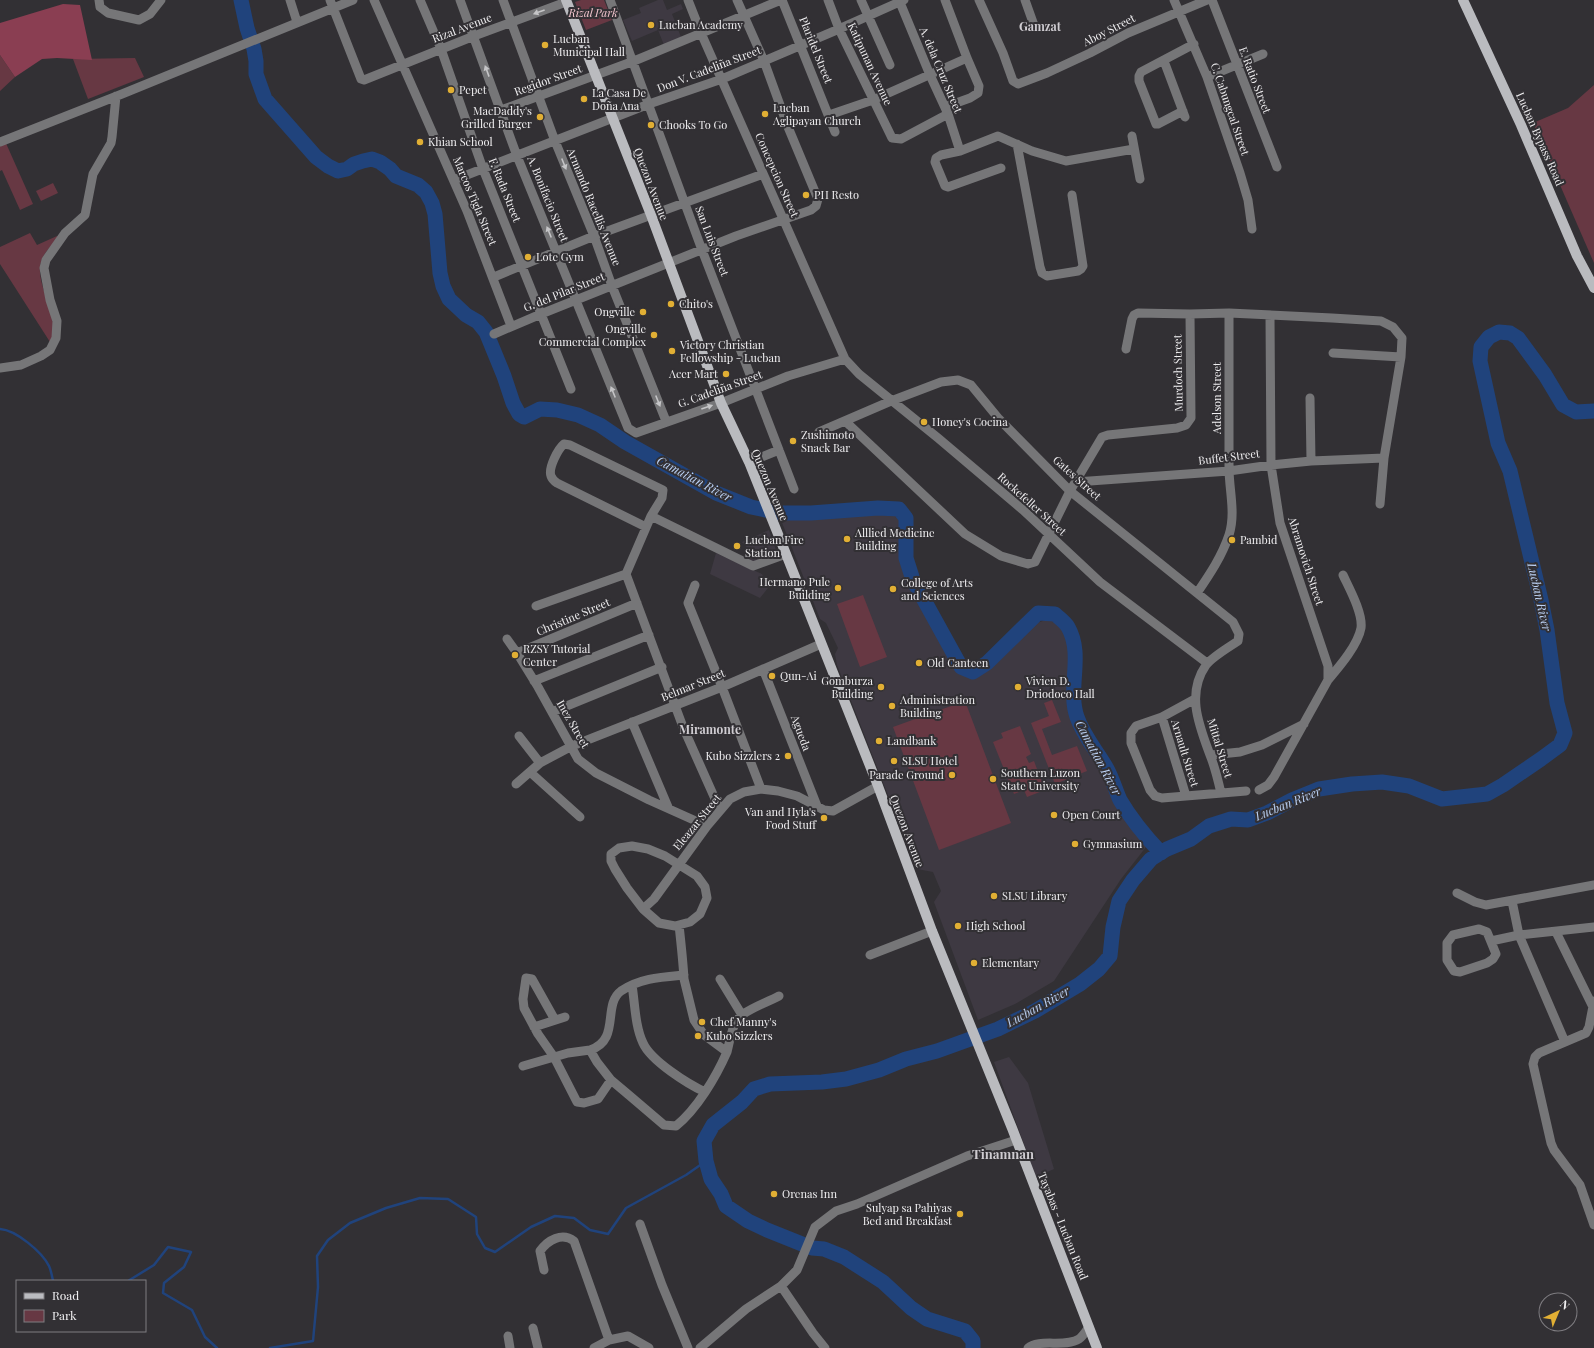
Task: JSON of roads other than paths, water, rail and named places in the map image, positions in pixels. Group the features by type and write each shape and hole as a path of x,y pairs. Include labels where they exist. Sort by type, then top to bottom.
{"main road":[{"name":"Lucban Bypass Road","path":"1463,0 1521,125 1577,256 1594,288"},
{"name":"Quezon Avenue","path":"568,1 651,215 721,403 756,479 878,786 932,931 979,1046"},
{"name":"Tayabas - Lucban Road","path":"979,1046 1097,1348"}],"street":[{"path":"99,0 100,7 108,13 139,20 150,14 161,0"},
{"path":"290,0 297,22"},
{"path":"0,142 297,22 331,4 352,0"},
{"name":"Marcos Tigla Street","path":"374,0 454,180 494,277 511,326"},
{"name":"F. Rada Street","path":"420,0 441,49 483,169 571,388"},
{"name":"A. Bonifacio Street","path":"460,0 517,156 628,428"},
{"name":"Armando Racellis Avenue","path":"503,0 555,141 594,236 612,286 666,421"},
{"name":"San Luis Street","path":"610,0 634,61 684,203 794,489"},
{"name":"Concepcion Street","path":"688,0 701,33 845,358"},
{"path":"737,0 764,61"},
{"name":"Regidor Street","path":"501,110 596,76 782,0"},
{"name":"Plaridel Street","path":"782,0 835,132"},
{"name":"Katipunan Avenue","path":"828,0 839,29 892,138 901,139 946,110"},
{"path":"861,0 890,65"},
{"path":"945,0 979,86 978,93 946,110"},
{"name":"Aboy Street","path":"979,0 1014,81 1018,84 1083,57 1128,33 1207,0"},
{"path":"1025,0 1035,28"},
{"name":"C. Cabungcal Street","path":"1174,0 1207,77 1240,173 1248,200 1252,229"},
{"name":"E. Ratio Street","path":"1212,0 1277,167"},
{"name":"Rizal Avenue","path":"331,4 361,79 366,80 474,36 568,1"},
{"name":"Don V. Cadeliña Street","path":"454,180 649,104 722,78 839,29 867,15 901,1"},
{"name":"A. dela Cruz Street","path":"901,1 930,75 946,110 960,151"},
{"path":"1164,61 1184,114 1158,124 1154,122 1139,81 1139,76 1141,72 1194,44"},
{"path":"1207,77 1263,54"},
{"path":"829,115 873,100 967,58"},
{"name":"G. del Pilar Street","path":"494,334 668,263 783,219 811,210 816,206 818,199 788,127 764,61"},
{"path":"0,368 21,365 41,356 50,350 56,338 57,321 50,300 44,268 46,260 65,233 85,215 93,174 111,143 116,96"},
{"path":"1001,168 948,188 945,186 935,162 936,158 941,155 960,151 998,136 1038,153 1066,161 1134,149"},
{"path":"1132,136 1140,179"},
{"path":"1017,144 1040,267 1042,273 1046,276 1078,271 1082,266 1072,195"},
{"path":"494,277 594,236 763,174"},
{"path":"1126,349 1132,319 1134,315 1138,313 1229,314 1381,322 1393,327 1402,338 1401,357 1384,458 1380,504"},
{"name":"Murdoch Street","path":"845,421 965,534 1001,556 1028,564 1035,562 1050,535 1070,491 1102,437 1177,428 1186,425 1190,418 1190,314"},
{"name":"Adelson Street","path":"1197,593 1213,570 1230,533 1232,509 1229,471 1229,314"},
{"name":"Abramovich Street","path":"1270,316 1271,464 1280,523 1328,666 1328,680"},
{"path":"1333,353 1401,357"},
{"name":"G. Cadeliña Street","path":"628,428 636,433 666,421 721,403 788,376 845,358"},
{"name":"Rockefeller Street","path":"845,358 859,374 963,458 1023,510 1100,582 1207,663"},
{"name":"Gates Street","path":"819,432 891,401 941,382 958,380 971,385 999,419 1070,491 1233,622 1239,634"},
{"path":"1310,398 1311,461"},
{"path":"646,527 557,483 551,478 550,472 559,448 564,444 570,445 663,490 662,498 651,516 626,574 662,666 675,705 708,787 720,810"},
{"path":"749,462 779,450"},
{"name":"Buffet Street","path":"1076,482 1229,471 1271,464 1384,458"},
{"path":"651,516 753,566 786,554"},
{"path":"536,606 626,574"},
{"path":"1259,790 1268,785 1274,777 1328,680 1348,654 1355,642 1361,627 1359,614 1343,575"},
{"path":"695,585 688,603 761,789"},
{"name":"Christine Street","path":"517,653 637,603"},
{"name":"Mittal Street","path":"1221,793 1210,755 1202,736 1195,700 1197,680 1207,663 1238,641 1239,634"},
{"path":"534,681 649,635"},
{"name":"Inez Street","path":"507,639 534,681 578,758 596,773 649,800 668,807 707,826"},
{"name":"Belmar Street","path":"516,784 540,763 572,746 722,687 821,644"},
{"path":"552,712 662,666"},
{"name":"Agueda","path":"763,669 817,806"},
{"path":"1195,700 1162,717 1136,726 1131,733 1131,743 1150,790 1155,796 1162,798 1246,791"},
{"name":"Arnault Street","path":"1162,717 1186,796"},
{"path":"632,722 668,807"},
{"path":"1210,755 1240,752 1262,745 1304,724"},
{"path":"519,736 540,763"},
{"path":"530,772 580,816"},
{"name":"Eleazar Street","path":"643,909 654,899 678,864 730,799 744,792 761,789 778,791 797,796 824,810 833,811 878,786"},
{"path":"632,846 648,849 665,856 678,864 697,876 705,887 706,898 700,914 690,922 675,926 658,924 643,909 627,888 611,861 612,854 619,848 632,846"},
{"path":"1457,893 1475,902 1486,905 1594,885"},
{"path":"1512,901 1519,936 1565,1042"},
{"path":"679,925 684,974 694,1020 704,1035 727,1052"},
{"path":"1491,941 1594,927"},
{"path":"1479,929 1487,932 1491,941 1496,954 1487,964 1460,972 1454,971 1447,960 1447,943 1453,935 1479,929"},
{"path":"870,955 932,931"},
{"path":"1556,932 1594,1004 1589,1027 1586,1033 1539,1053 1535,1057 1533,1064 1538,1091 1554,1150 1580,1186 1594,1225"},
{"path":"524,1066 578,1051 596,1048 609,1034 615,999 620,992 648,979 684,974"},
{"path":"555,1020 532,979 526,978 523,1000 524,1008 554,1057 577,1102 584,1103 598,1099 611,1080"},
{"path":"720,979 742,1015"},
{"path":"632,986 639,1032 644,1044 654,1056 679,1078 705,1092"},
{"path":"590,1050 611,1080 664,1125 676,1126 705,1092 720,1068 737,1021 742,1015 779,996"},
{"path":"534,1026 565,1017"},
{"path":"700,1348 746,1309 781,1286 797,1270 808,1240 815,1227 836,1211 857,1204 967,1156 1016,1140"},
{"path":"640,1224 662,1285 688,1348"},
{"path":"544,1270 540,1251 545,1243 562,1236 570,1238 574,1241 609,1340"},
{"path":"781,1286 825,1348"},
{"path":"1028,1348 1031,1345 1052,1342 1069,1343 1080,1338 1089,1327"},
{"path":"533,1328 538,1348"},
{"path":"508,1336 510,1348"},
{"path":"594,1348 609,1340 628,1336 649,1348"}],"waterway":[{"name":"Camatian River","path":"241,0 247,28 254,49 256,74 265,99 316,157 338,171 347,169 354,164 372,159 380,162 390,169 396,176 418,185 426,192 432,203 435,214 440,273 443,286 449,299 466,315 478,322 486,332 513,403 519,414 524,417 540,409 557,410 578,415 600,425 625,442 716,493 751,507 780,513 811,513 878,508 899,509 906,518 906,558 913,580 961,667 973,672 987,663 1038,613 1055,614 1067,625 1073,638 1075,649 1074,706 1080,724 1108,771 1124,807 1139,828 1161,853"},
{"name":"Lucban River","path":"973,1348 973,1341 965,1331 927,1319 911,1308 883,1282 844,1257 824,1249 812,1248 767,1230 748,1221 726,1206 721,1194 711,1179 706,1161 704,1141 713,1125 742,1102 754,1089 770,1084 822,1082 846,1079 879,1070 906,1059 937,1051 998,1029 1035,1011 1080,984 1099,969 1110,956 1113,927 1119,901 1133,880 1151,859 1167,849 1191,839 1209,826 1231,819 1248,820 1319,789 1352,784 1382,782 1409,786 1442,799 1487,794 1503,785 1560,745 1565,733 1557,703 1547,630 1510,471 1498,443 1480,361 1481,347 1489,337 1499,332 1510,333 1518,338 1545,375 1563,405 1576,412 1594,411"},
{"path":"270,1348 313,1341 318,1287 317,1256 328,1240 350,1223 386,1208 420,1198 448,1199 476,1217 477,1234 485,1248 495,1252 531,1227 555,1216 574,1218 590,1230 608,1234 626,1208 686,1175 706,1161"},
{"path":"0,1229 6,1230 21,1237 35,1248 46,1260 53,1280"},
{"path":"130,1280 154,1265 168,1247 191,1252 184,1267 164,1283 163,1293 192,1310 205,1337 217,1348"}],"place":[{"name":"Lucban Academy","path":"651,25"},
{"name":"Lucban Municipal Hall","path":"545,45"},
{"name":"Pepet","path":"451,90"},
{"name":"La Casa De Doña Ana","path":"584,99"},
{"name":"Lucban Aglipayan Church","path":"765,114"},
{"name":"MacDaddy's Grilled Burger","path":"540,117"},
{"name":"Chooks To Go","path":"651,125"},
{"name":"Khian School","path":"420,142"},
{"name":"PH Resto","path":"806,195"},
{"name":"Lote Gym","path":"528,257"},
{"name":"Chito's","path":"671,304"},
{"name":"Ongville","path":"643,312"},
{"name":"Ongville Commercial Complex","path":"654,335"},
{"name":"Victory Christian Fellowship - Lucban","path":"672,351"},
{"name":"Acer Mart","path":"726,374"},
{"name":"Honey's Cocina","path":"924,422"},
{"name":"Zushimoto Snack Bar","path":"793,441"},
{"name":"Alllied Medicine Building","path":"847,539"},
{"name":"Pambid","path":"1232,540"},
{"name":"Lucban Fire Station","path":"737,546"},
{"name":"Hermano Pule Building","path":"838,588"},
{"name":"College of Arts and Sciences","path":"893,589"},
{"name":"RZSY Tutorial Center","path":"515,655"},
{"name":"Old Canteen","path":"919,663"},
{"name":"Qun-Ai","path":"772,676"},
{"name":"Gomburza Building","path":"881,687"},
{"name":"Vivien D. Driodoco Hall","path":"1018,687"},
{"name":"Administration Building","path":"892,706"},
{"name":"Landbank","path":"879,741"},
{"name":"Kubo Sizzlers 2","path":"788,756"},
{"name":"SLSU Hotel","path":"894,761"},
{"name":"Parade Ground","path":"952,775"},
{"name":"Southern Luzon State University","path":"993,779"},
{"name":"Open Court","path":"1054,815"},
{"name":"Van and Hyla's Food Stuff","path":"824,818"},
{"name":"Gymnasium","path":"1075,844"},
{"name":"SLSU Library","path":"994,896"},
{"name":"High School","path":"958,926"},
{"name":"Elementary","path":"974,963"},
{"name":"Chef Manny's","path":"702,1022"},
{"name":"Kubo Sizzlers","path":"698,1036"},
{"name":"Orenas Inn","path":"774,1194"},
{"name":"Sulyap sa Pahiyas Bed and Breakfast","path":"960,1214"}],"district":[{"name":"Gamzat","path":"1040,27"},
{"name":"Miramonte","path":"710,730"},
{"name":"Tinamnan","path":"1003,1154"}],"park label":[{"name":"Rizal Park","path":"593,13"}]}
